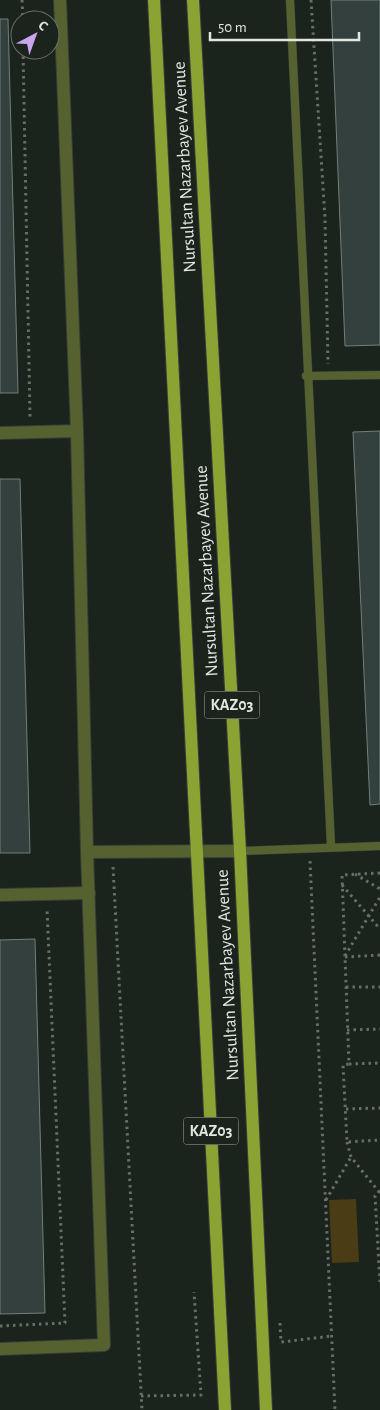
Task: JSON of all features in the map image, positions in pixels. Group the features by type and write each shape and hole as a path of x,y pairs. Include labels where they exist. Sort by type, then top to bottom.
{"main road":[{"name":"Nursultan Nazarbayev Avenue","path":"154,0 225,1410"},
{"name":"Nursultan Nazarbayev Avenue","path":"193,0 240,851 266,1410"}],"street":[{"path":"0,1349 104,1345 87,852 77,431 60,0"},
{"path":"0,433 77,431"},
{"path":"87,852 240,851"},
{"path":"0,895 89,893"}],"lane":[{"path":"290,0 306,376 331,846"},
{"path":"306,376 380,375"},
{"path":"240,851 331,846 380,846"}],"path":[{"path":"311,0 325,218 328,376"},
{"path":"23,60 30,432"},
{"path":"309,848 335,1410"},
{"path":"112,852 142,1410"},
{"path":"349,1064 342,875 380,873"},
{"path":"354,874 380,889"},
{"path":"342,884 380,929"},
{"path":"0,1326 64,1324 46,894"},
{"path":"345,957 380,897"},
{"path":"345,957 380,955"},
{"path":"346,987 380,987"},
{"path":"347,1030 380,1030"},
{"path":"380,1063 343,1064 347,1142 351,1157 379,1191 375,1196 380,1282"},
{"path":"346,1108 380,1108"},
{"path":"347,1142 380,1140"},
{"path":"326,1200 351,1157"},
{"path":"141,1396 201,1395 194,1292"},
{"path":"281,1342 332,1336"}],"shaded area":[{"path":"356,1199 359,1262 332,1263 329,1200"}],"building":[{"path":"331,0 380,0 380,345 345,346"},
{"path":"0,19 8,19 18,393 0,393"},
{"path":"380,431 380,804 370,805 353,432"},
{"path":"0,479 20,479 30,853 0,853"},
{"path":"35,939 45,1313 0,1314 0,940"}]}
